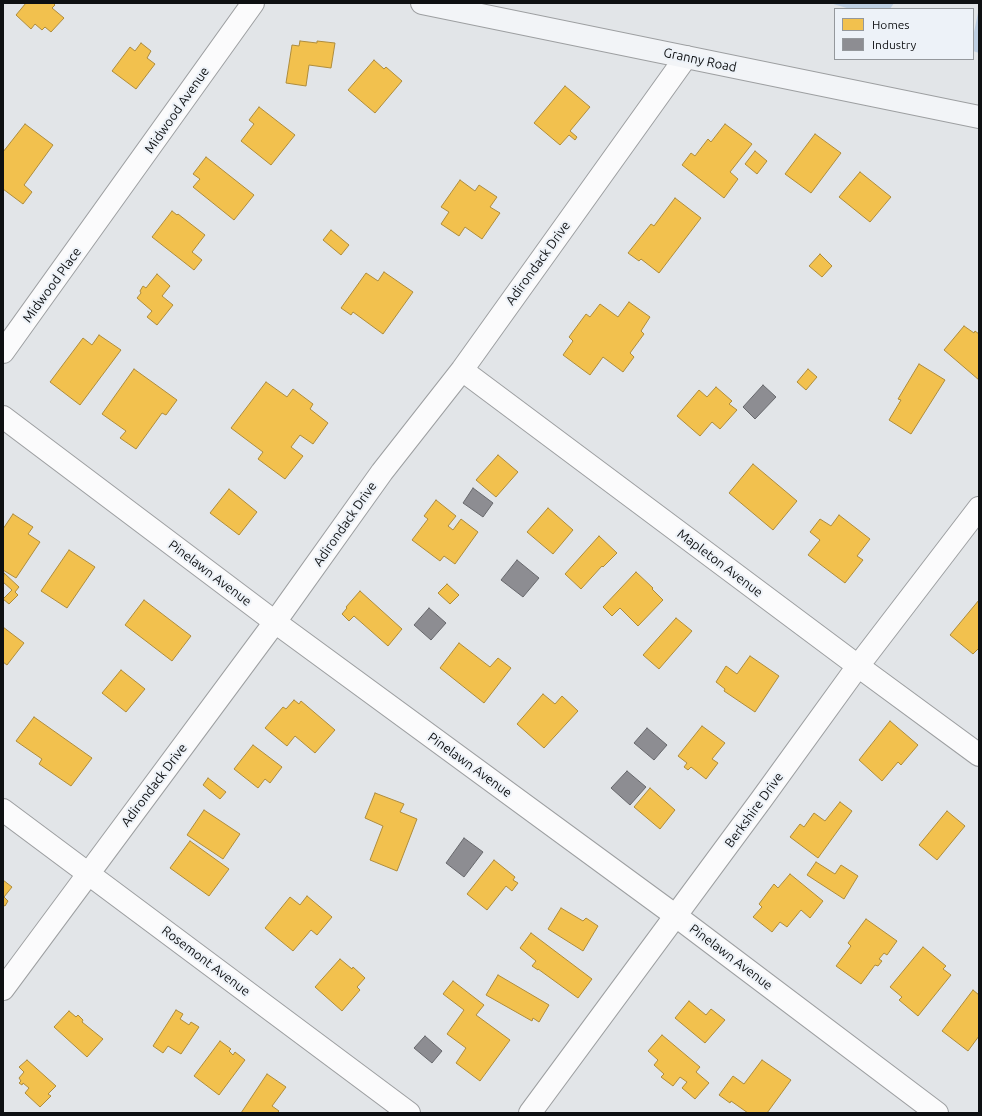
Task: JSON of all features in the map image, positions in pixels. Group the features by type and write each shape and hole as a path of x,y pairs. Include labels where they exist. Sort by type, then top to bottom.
{"street":[{"name":"Midwood Avenue","path":"100,218 253,3"},
{"name":"Granny Road","path":"422,3 979,118"},
{"name":"Adirondack Drive","path":"3,989 275,622 382,472 462,370 686,57"},
{"name":"Midwood Place","path":"3,352 100,218"},
{"name":"Mapleton Avenue","path":"462,370 979,755"},
{"name":"Pinelawn Avenue","path":"3,417 275,622 676,916 937,1113"},
{"name":"Berkshire Drive","path":"530,1113 762,800 858,666 979,508"},
{"name":"Rosemont Avenue","path":"3,810 409,1113"}],"shaded area":[{"path":"830,3 894,3 891,8 847,8"},
{"path":"979,8 979,53 974,51 974,32"}],"building: Homes":[{"path":"26,3 53,3 55,5 52,8 64,18 51,32 45,27 42,30 35,24 31,29 16,15"},
{"path":"300,41 335,43 331,68 309,65 306,86 286,83 292,45 299,46"},
{"path":"141,43 151,51 147,58 155,64 136,89 112,71 130,47 135,51"},
{"path":"374,60 384,69 386,67 402,81 375,113 348,90"},
{"path":"565,86 590,107 570,131 577,137 575,140 569,135 560,145 534,123"},
{"path":"259,107 295,135 271,165 241,141 254,124 249,120"},
{"path":"25,124 53,145 24,185 32,192 23,204 3,189 3,152"},
{"path":"725,124 752,144 730,172 738,179 724,198 682,165 691,153 695,156 708,139 711,142"},
{"path":"815,134 841,153 811,193 785,174"},
{"path":"755,151 767,161 757,174 745,164"},
{"path":"206,157 254,195 234,220 193,187 200,179 193,174"},
{"path":"860,172 891,197 870,222 839,197"},
{"path":"460,180 475,191 479,185 497,197 490,207 500,213 482,239 465,227 459,236 441,224 449,212 441,207"},
{"path":"675,198 701,218 659,273 641,259 639,261 628,253 651,224 654,226"},
{"path":"172,211 205,235 192,252 202,260 194,270 152,237"},
{"path":"331,230 349,245 341,255 323,240"},
{"path":"820,254 832,266 822,277 809,266"},
{"path":"384,272 413,292 383,334 353,312 351,315 341,308 366,273 378,281"},
{"path":"157,274 170,286 162,296 173,305 157,325 147,317 152,311 137,298 141,293 140,291 143,286 146,288"},
{"path":"629,302 650,317 641,331 644,334 630,353 634,357 623,372 603,357 590,375 563,355 573,341 569,337 586,314 590,317 600,304 618,317"},
{"path":"964,326 974,333 975,331 979,334 979,380 944,350"},
{"path":"99,335 121,350 80,405 50,382 83,338 92,345"},
{"path":"919,364 945,380 911,434 889,420 901,400 898,399"},
{"path":"134,369 177,400 166,415 162,413 136,449 120,438 126,431 102,414"},
{"path":"808,369 817,377 806,390 797,382"},
{"path":"266,382 287,397 293,389 313,404 310,409 328,423 313,444 300,435 291,447 303,456 285,479 258,459 263,452 231,428"},
{"path":"716,387 732,401 729,404 737,410 720,429 712,422 700,436 677,416 699,390 707,397"},
{"path":"498,455 518,472 496,497 476,480"},
{"path":"753,464 797,501 773,530 729,493"},
{"path":"229,489 257,512 239,535 210,513"},
{"path":"436,500 456,516 448,526 453,530 461,519 478,532 455,564 444,556 440,561 412,540 428,519 424,516"},
{"path":"548,508 573,530 553,554 527,532"},
{"path":"13,514 33,527 28,534 40,542 16,578 3,570 3,529"},
{"path":"839,515 870,539 857,556 863,560 845,583 808,555 820,540 810,532 820,519 831,526"},
{"path":"599,536 617,553 603,567 602,566 581,589 565,574"},
{"path":"69,550 95,567 67,608 41,591"},
{"path":"636,572 663,600 638,626 620,608 612,616 603,607"},
{"path":"4,573 19,587 15,592 18,595 9,604 3,599 12,590 3,582"},
{"path":"447,584 459,595 450,604 438,593"},
{"path":"360,591 402,629 388,646 354,616 349,621 342,614"},
{"path":"144,600 191,636 172,661 125,625"},
{"path":"979,600 979,648 973,654 950,635"},
{"path":"676,618 692,631 659,669 643,655"},
{"path":"3,627 24,643 7,665 3,662"},
{"path":"459,643 490,667 498,658 511,668 484,703 440,668"},
{"path":"750,656 779,676 755,712 724,691 725,689 716,682 726,666 737,674"},
{"path":"121,670 145,689 126,712 102,693"},
{"path":"543,694 555,704 562,696 578,711 544,748 517,724"},
{"path":"294,700 299,704 301,701 335,730 315,753 295,736 287,746 265,728 283,707 286,709"},
{"path":"34,717 92,758 71,786 39,764 42,759 16,741"},
{"path":"890,721 918,745 901,765 898,762 882,781 859,760"},
{"path":"702,726 725,743 712,759 718,763 706,779 691,767 688,770 684,767 687,763 678,756"},
{"path":"253,745 282,767 270,783 265,779 258,788 234,769"},
{"path":"208,778 226,792 220,799 203,785"},
{"path":"650,788 675,810 660,829 634,807"},
{"path":"375,793 404,804 400,812 417,819 397,871 370,860 383,826 365,818"},
{"path":"840,802 852,811 818,858 790,837 800,824 804,827 814,813 825,821"},
{"path":"204,810 240,834 223,859 187,835"},
{"path":"947,811 965,826 937,860 919,845"},
{"path":"190,841 229,869 209,896 170,868"},
{"path":"494,860 515,877 513,880 518,883 512,891 506,886 487,910 467,894"},
{"path":"816,862 835,874 841,865 858,876 844,899 807,875"},
{"path":"790,874 823,901 810,918 801,910 787,927 780,922 772,932 753,917 762,907 759,904 774,884 778,888"},
{"path":"3,880 12,887 4,897 8,901 5,906 3,905"},
{"path":"307,896 332,917 317,935 311,930 293,951 265,928 290,897 300,905"},
{"path":"561,908 583,921 586,918 598,926 583,951 548,929"},
{"path":"866,919 897,941 887,955 884,953 879,959 882,961 878,966 875,965 861,984 836,966 851,946 848,943"},
{"path":"531,933 592,979 578,998 532,966 536,961 520,948"},
{"path":"923,947 946,966 943,969 951,975 918,1016 899,1000 902,997 890,987"},
{"path":"340,959 352,969 353,967 365,978 357,987 360,990 342,1011 315,987"},
{"path":"498,975 549,1005 539,1022 533,1018 532,1021 486,995"},
{"path":"453,981 484,1005 476,1015 510,1040 480,1081 456,1063 466,1048 447,1034 464,1010 443,994"},
{"path":"973,990 979,995 979,1036 968,1051 942,1031"},
{"path":"689,1001 706,1015 711,1009 725,1020 705,1043 675,1018"},
{"path":"176,1010 183,1014 180,1019 189,1025 191,1022 199,1027 181,1054 168,1046 163,1053 153,1046"},
{"path":"69,1011 76,1017 78,1015 83,1020 82,1022 103,1039 87,1057 54,1027"},
{"path":"662,1035 700,1067 696,1072 709,1083 695,1099 682,1088 687,1082 680,1077 673,1086 661,1077 664,1074 654,1065 658,1060 648,1051"},
{"path":"220,1041 231,1049 229,1051 233,1055 235,1052 245,1060 219,1095 194,1076"},
{"path":"27,1060 56,1086 48,1094 51,1096 40,1107 25,1093 29,1088 23,1083 22,1085 19,1083 21,1081 19,1078 24,1072 19,1067"},
{"path":"762,1060 791,1080 767,1113 748,1113 731,1101 730,1103 719,1095 733,1076 744,1084"},
{"path":"267,1074 286,1087 272,1106 279,1111 277,1113 241,1113"}],"building: Industry":[{"path":"763,385 776,397 755,419 743,407"},
{"path":"473,488 493,503 483,517 463,503"},
{"path":"517,560 539,578 523,597 501,580"},
{"path":"429,608 446,623 431,640 414,625"},
{"path":"647,728 667,745 654,760 634,743"},
{"path":"627,771 646,787 630,805 611,788"},
{"path":"464,838 483,852 464,877 446,863"},
{"path":"425,1036 442,1051 432,1063 414,1048"}]}
